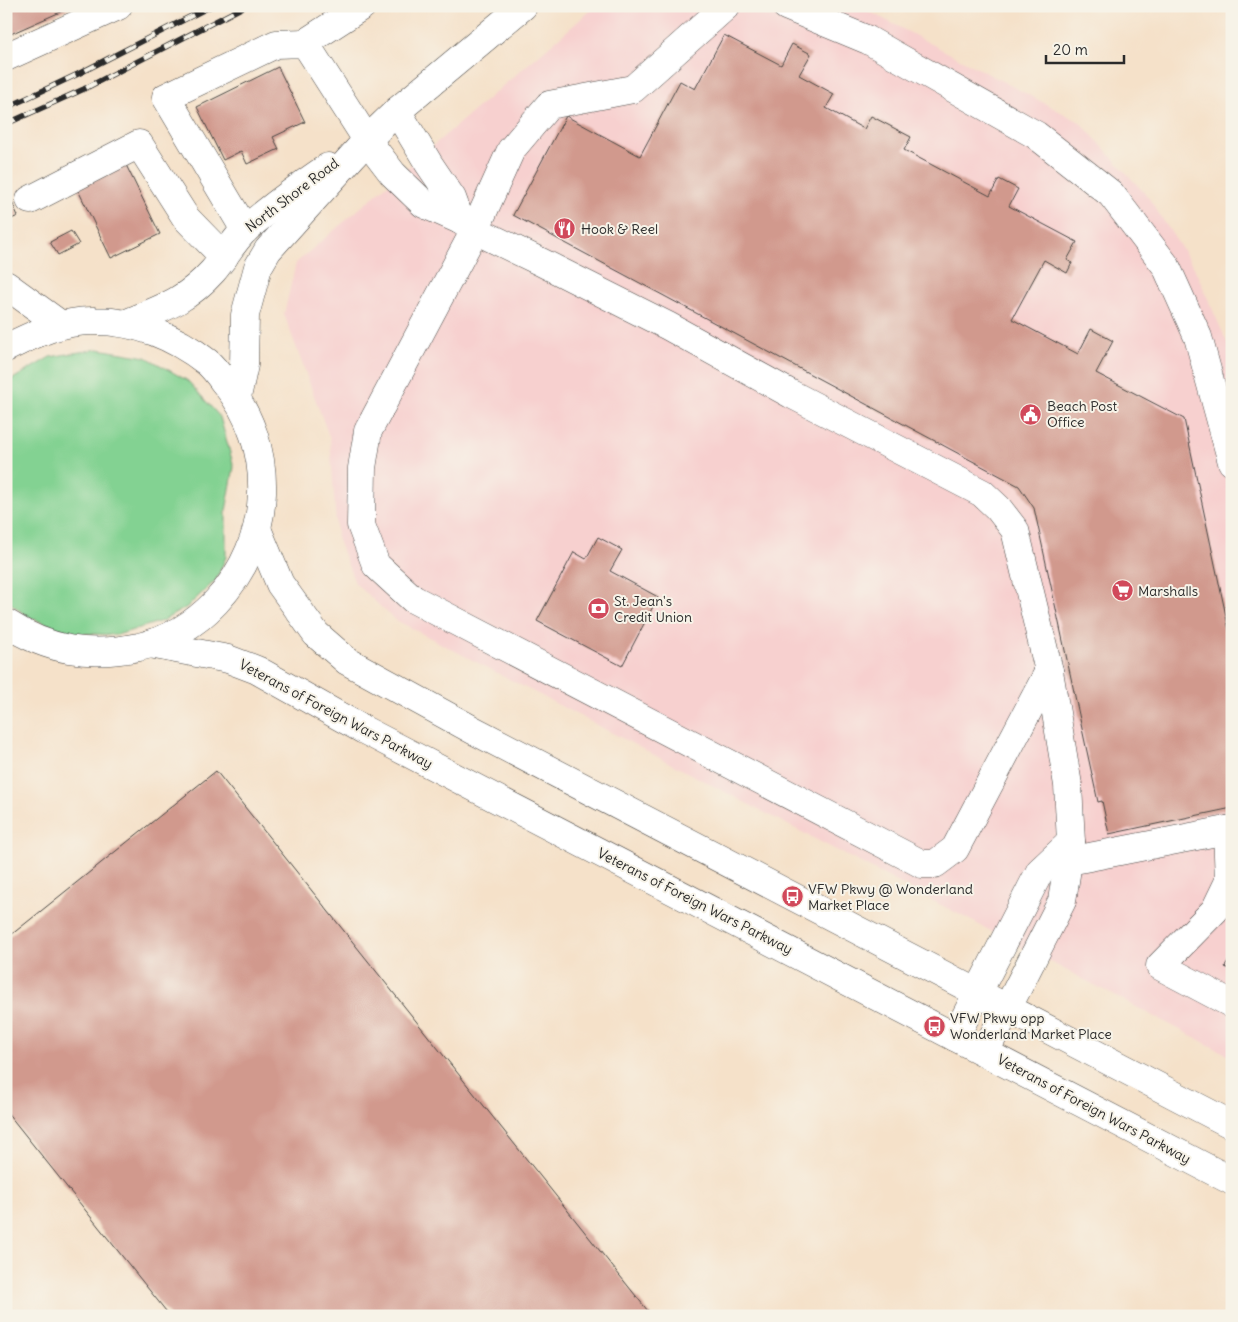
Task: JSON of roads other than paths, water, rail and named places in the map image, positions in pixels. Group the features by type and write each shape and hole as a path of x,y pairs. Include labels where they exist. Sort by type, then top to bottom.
{"main road":[{"path":"6,57 118,6"},
{"path":"245,230 166,97 276,44 305,43 362,6"},
{"name":"North Shore Road","path":"237,398 244,365 245,315 258,267 268,250 367,140 397,111 523,6"},
{"path":"726,6 633,89 549,105 511,150 468,225 368,432 362,468 361,525 376,565 412,599 922,864 935,864 955,849 1049,671"},
{"path":"786,6 868,40 1036,135 1110,194 1166,266 1198,338 1232,462"},
{"path":"305,43 367,140 393,174 424,204 668,326 791,394 982,492 998,508 1015,530 1049,671 1068,785 1070,852 1062,901 985,1052"},
{"path":"397,111 468,225"},
{"name":"North Shore Road","path":"127,323 174,304 195,290 215,269 245,230 298,188 367,140"},
{"path":"30,200 139,144 186,218 224,256"},
{"path":"6,285 61,325"},
{"path":"6,348 40,331 61,325 94,321 127,323 170,337 208,363 237,398 257,440 264,485 258,531 246,561 229,589 206,612 180,631 150,644 119,651 87,652 55,647 13,629"},
{"path":"258,531 280,584 316,634 347,661 473,730 1232,1125"},
{"name":"Veterans of Foreign Wars Parkway","path":"150,644 228,659 257,670 364,730 1232,1181"},
{"path":"955,1037 1040,871 1070,852 1229,829 1229,881 1215,910 1160,966 1232,1004"}],"railway":[{"path":"6,108 78,74 211,6"},
{"path":"6,124 84,89 245,6"}],"place":[{"name":"Hook & Reel","path":"565,229"},
{"name":"Beach Post Office","path":"1031,414"},
{"name":"Marshalls","path":"1122,591"},
{"name":"St. Jean's Credit Union","path":"598,609"},
{"name":"VFW Pkwy @ Wonderland Market Place","path":"792,897"},
{"name":"VFW Pkwy opp Wonderland Market Place","path":"934,1026"}]}
